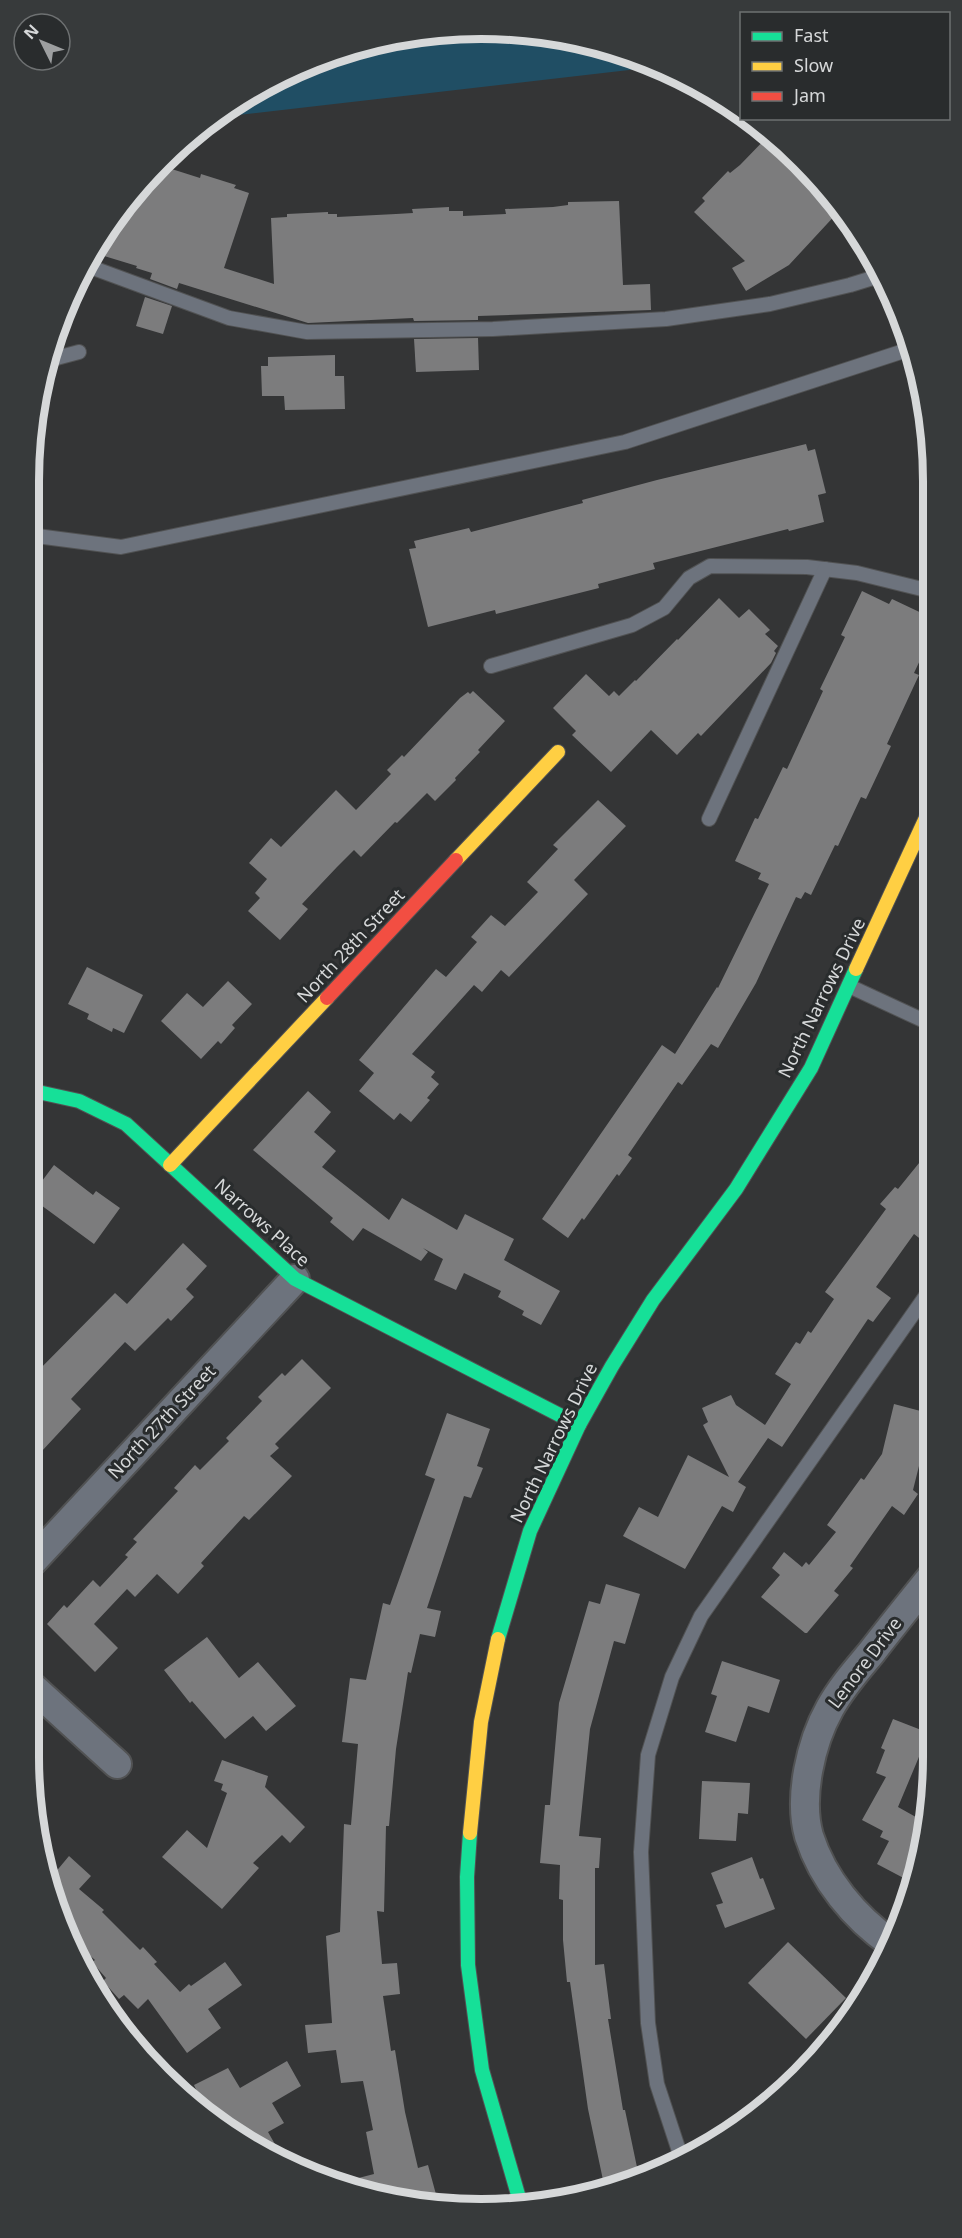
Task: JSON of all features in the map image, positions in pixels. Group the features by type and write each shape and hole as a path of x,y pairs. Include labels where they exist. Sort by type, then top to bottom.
{"main road":[{"name":"North 28th Street","path":"170,1165 558,752"},
{"name":"North Narrows Drive","path":"519,2197 482,2070 468,1965 467,1877 472,1798 481,1722 501,1631 530,1531 579,1425 612,1366 653,1300 735,1189 811,1068 923,824"},
{"name":"Narrows Place","path":"39,1091 54,1093 101,1108 126,1124 295,1279 579,1425"}],"street":[{"name":"North 27th Street","path":"39,1553 295,1279"},
{"name":"Lenore Drive","path":"884,1937 857,1915 826,1872 809,1835 806,1791 809,1762 819,1730 830,1707 923,1588"},
{"path":"39,1694 117,1764"}],"lane":[{"path":"94,268 229,318 307,332 493,329 666,319 770,304 873,278"},
{"path":"39,536 121,547 613,445 903,351"},
{"path":"57,358 79,352"},
{"path":"491,666 632,624 664,608 689,578 710,566 825,569 857,573 923,589"},
{"path":"709,819 825,569"},
{"path":"849,986 923,1020"},
{"path":"679,2151 657,2084 648,2023 641,1852 648,1755 672,1677 701,1616 923,1300"}],"shaded area":[{"path":"481,39 539,43 595,54 640,69 231,116 286,85 339,62 395,47 423,43"}],"building":[{"path":"763,141 794,168 835,216 789,265 746,291 732,268 745,261 694,212 705,201 702,198 728,171 730,173"},
{"path":"168,168 200,178 201,174 236,185 234,188 249,193 224,268 274,284 271,218 287,217 287,214 328,212 328,214 337,214 337,217 413,213 412,209 449,207 449,211 463,211 463,216 506,214 505,209 553,207 568,205 568,202 619,201 623,285 650,284 651,310 478,316 478,320 414,321 413,318 308,323 179,283 177,289 150,279 152,273 136,268 137,266 101,255 130,212"},
{"path":"145,297 172,306 163,334 136,326"},
{"path":"478,338 479,370 416,372 414,339"},
{"path":"335,355 335,376 344,376 345,409 285,410 284,396 262,396 261,366 268,366 268,357"},
{"path":"806,444 808,451 815,449 826,493 818,495 824,522 653,563 655,569 598,584 599,588 496,614 495,610 428,627 409,549 416,548 414,541 469,528 471,532 583,503 582,500 657,480"},
{"path":"862,591 889,604 892,599 923,614 923,654 914,673 919,675 887,744 891,746 866,799 861,797 811,895 805,892 801,899 796,897 756,983 718,1048 711,1044 682,1085 678,1082 628,1155 632,1158 568,1238 542,1219 662,1045 675,1054 718,988 769,884 758,879 761,873 735,861 783,767 787,769 823,691 820,689 845,637 841,635"},
{"path":"719,598 739,618 749,609 770,630 765,634 778,646 771,663 701,736 698,733 677,755 651,730 611,772 572,735 576,731 553,708 586,674 609,696 614,691 619,696"},
{"path":"473,691 505,721 478,750 480,752 455,778 456,780 435,801 427,793 361,857 354,850 302,904 308,909 280,940 248,911 260,898 255,893 267,879 249,863 271,838 281,847 336,790 356,810 391,774 387,770 402,755 404,757 460,698"},
{"path":"598,800 626,826 574,880 588,894 509,977 501,970 482,992 474,985 412,1054 435,1072 431,1077 439,1084 427,1098 430,1100 411,1122 400,1113 394,1120 359,1091 374,1073 359,1060 436,969 446,977 477,942 471,937 491,915 505,926 538,892 527,882 558,849 553,845"},
{"path":"87,967 143,995 124,1033 113,1028 112,1032 87,1019 89,1014 68,1004"},
{"path":"228,981 252,1004 232,1025 235,1028 221,1044 218,1041 201,1059 161,1021 187,993 203,1007"},
{"path":"308,1091 331,1112 314,1132 336,1151 322,1167 389,1220 402,1198 457,1230 465,1214 514,1239 504,1260 560,1291 541,1325 522,1315 524,1311 498,1297 501,1291 464,1273 456,1290 434,1280 443,1259 423,1248 428,1252 421,1261 363,1228 353,1241 330,1222 333,1218 253,1150"},
{"path":"923,1158 923,1241 914,1234 876,1287 891,1298 873,1322 868,1319 782,1447 768,1438 738,1482 746,1487 733,1512 722,1506 685,1569 623,1536 639,1507 658,1517 688,1455 729,1477 703,1425 708,1422 702,1408 731,1395 736,1405 765,1425 791,1384 775,1374 796,1342 800,1344 808,1331 811,1333 834,1299 825,1292 886,1209 880,1204 895,1187 898,1189"},
{"path":"54,1165 93,1195 96,1191 120,1208 94,1244 39,1204 39,1185"},
{"path":"183,1243 207,1266 186,1289 194,1297 171,1321 168,1318 135,1351 125,1342 71,1399 81,1409 39,1454 39,1370 115,1293 127,1304"},
{"path":"302,1359 331,1388 275,1444 279,1448 270,1456 292,1476 249,1520 244,1516 201,1563 204,1566 178,1594 157,1574 135,1597 127,1589 94,1624 118,1648 95,1672 47,1624 64,1605 67,1608 93,1580 100,1587 128,1557 125,1555 137,1542 133,1539 178,1491 174,1488 195,1465 200,1470 229,1441 226,1438 262,1401 258,1397 282,1373 285,1376"},
{"path":"894,1404 923,1412 923,1458 921,1458 913,1490 918,1494 904,1515 892,1506 850,1566 853,1568 834,1591 839,1595 805,1633 761,1597 780,1575 772,1568 784,1552 802,1567 806,1562 809,1565 836,1532 827,1525 861,1478 864,1480 882,1454"},
{"path":"447,1413 490,1429 477,1466 483,1468 471,1498 464,1496 427,1608 441,1611 435,1637 420,1634 411,1673 408,1672 396,1749 389,1826 386,1826 384,1912 377,1911 382,1964 397,1963 400,1994 383,1996 391,2051 395,2050 405,2112 418,2168 428,2165 437,2196 395,2191 352,2180 374,2174 366,2132 373,2130 363,2081 341,2083 336,2050 308,2053 305,2025 332,2023 326,1936 340,1932 344,1824 351,1825 358,1744 342,1742 350,1678 366,1680 383,1603 390,1605 435,1479 425,1475"},
{"path":"606,1584 640,1594 625,1644 614,1641 590,1729 579,1836 601,1838 599,1868 595,1868 595,1965 604,1964 611,2019 608,2019 623,2110 625,2110 638,2170 603,2180 588,2109 570,1982 567,1982 563,1940 563,1900 559,1899 560,1865 540,1863 545,1805 550,1805 559,1703 589,1601 600,1604"},
{"path":"207,1637 239,1678 258,1662 296,1706 266,1731 253,1716 225,1739 192,1701 190,1703 164,1670"},
{"path":"722,1661 780,1680 769,1713 748,1706 736,1742 705,1732 717,1696 711,1694"},
{"path":"893,1719 923,1731 923,1747 898,1807 919,1818 906,1879 877,1864 889,1841 880,1837 883,1831 862,1820 886,1777 876,1773 885,1750 881,1748"},
{"path":"222,1760 268,1776 265,1787 305,1827 290,1843 282,1835 253,1863 259,1868 222,1909 162,1857 187,1830 207,1848 227,1793 221,1790 223,1784 214,1781"},
{"path":"702,1781 750,1783 748,1814 738,1813 736,1841 699,1839"},
{"path":"69,1856 91,1876 79,1889 104,1910 102,1912 140,1950 143,1947 157,1962 154,1964 180,1992 225,1962 242,1985 208,2009 221,2028 187,2053 148,1999 138,2009 124,1995 119,1999 103,1981 106,1978 92,1962 95,1960 84,1950 62,1899 55,1873"},
{"path":"752,1857 775,1909 725,1928 716,1905 723,1903 711,1873"},
{"path":"788,1942 846,1998 806,2039 748,1983"},
{"path":"287,2061 301,2086 272,2103 284,2123 268,2132 278,2149 235,2125 212,2108 200,2097 194,2085 228,2068 240,2088"}],"traffic: fast":[{"path":"498,1639 530,1531 579,1425 653,1300 736,1189 811,1068 856,969"},
{"path":"39,1092 79,1101 126,1124 295,1279 579,1425"},
{"path":"470,1833 467,1877 468,1965 482,2070 519,2197"}],"traffic: slow":[{"path":"456,860 558,752"},
{"path":"856,969 923,824"},
{"path":"170,1165 327,998"},
{"path":"470,1833 481,1722 498,1639"}],"traffic: jam":[{"path":"327,998 456,860"}]}
